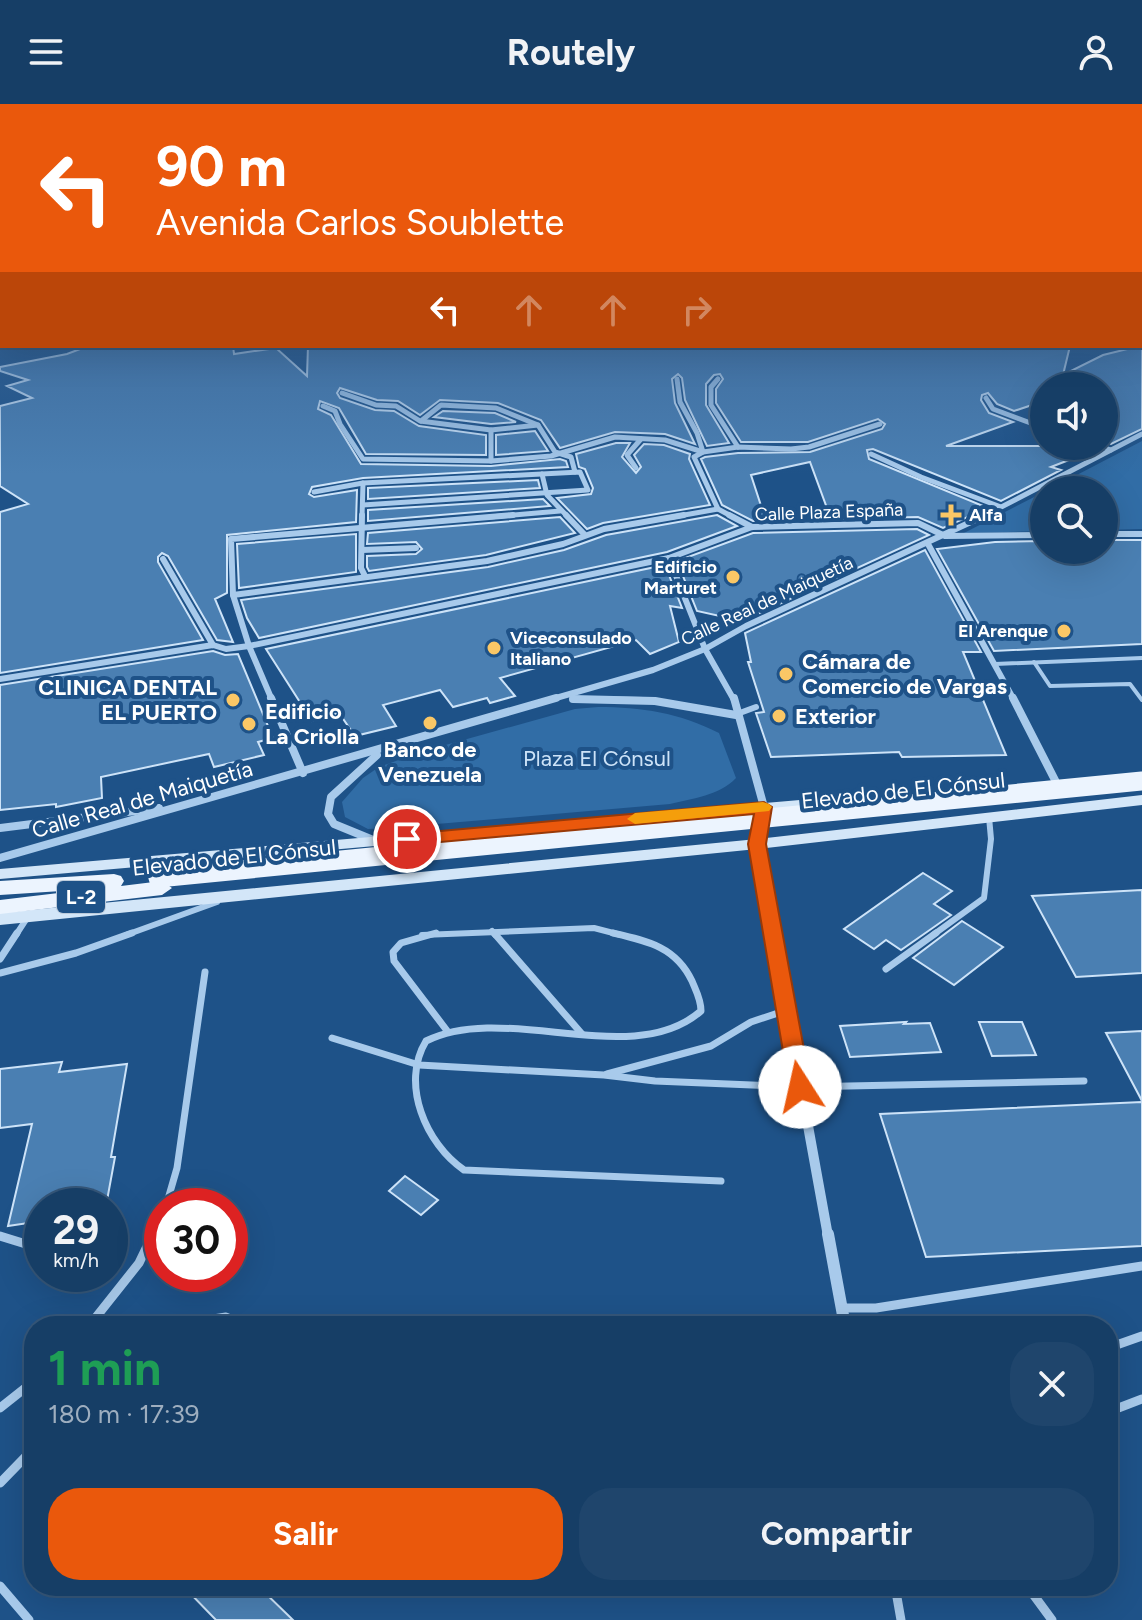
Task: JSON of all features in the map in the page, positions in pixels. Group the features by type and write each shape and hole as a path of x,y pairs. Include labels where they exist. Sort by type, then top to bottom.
{"main road":[{"name":"Elevado de El Cónsul","path":"0,888 158,878 1142,781"},
{"name":"Elevado de El Cónsul","path":"0,907 162,888 1142,791"}],"street":[{"path":"677,379 676,395 680,409 698,436 703,452"},
{"path":"718,379 711,387 711,405 738,447"},
{"path":"342,393 362,397 381,408 396,406 420,421 491,430 538,425"},
{"path":"986,398 993,409 1030,423"},
{"path":"420,421 441,405 496,408 538,425 555,452 571,457 575,472"},
{"path":"323,406 335,411 341,429 352,437 363,459 491,461 561,455 615,437 665,440 703,452"},
{"path":"752,527 718,509 694,457 703,452 738,447 809,447 880,424"},
{"path":"491,430 491,461"},
{"name":"Calle Real de Maiquetía","path":"1118,446 1142,434"},
{"path":"636,468 627,455 641,439"},
{"path":"871,454 921,477 1001,507"},
{"name":"Calle Real de Maiquetía","path":"0,858 653,670 705,649 746,626 945,536 1092,460"},
{"path":"314,492 363,483 575,472 580,472 588,490 363,505"},
{"path":"542,474 547,495 584,534"},
{"path":"363,483 361,568 365,576"},
{"path":"233,595 487,561 563,544 584,534 718,509"},
{"path":"303,773 249,646 233,595 231,539 560,511"},
{"name":"Calle Plaza España","path":"0,679 213,645 226,649 249,646 669,558 752,527 918,523 945,536"},
{"path":"1118,534 1142,534"},
{"path":"945,536 1030,535"},
{"path":"928,544 1057,784"},
{"path":"362,550 416,548"},
{"path":"669,558 705,649 733,696 764,807 757,844 843,1316"},
{"path":"163,559 213,645"},
{"path":"560,699 627,696 687,703 736,715"},
{"name":"Calle Real de Maiquetía","path":"379,842 334,824 328,814 331,797 366,762 386,749"},
{"name":"L-2","path":"0,874 1142,775"},
{"name":"L-2","path":"0,919 757,844 1142,802"},
{"path":"0,828 192,804"}],"lane":[{"path":"995,664 1142,658"},
{"path":"1034,662 1050,686 1130,684 1142,700"},
{"path":"736,715 756,707"},
{"path":"886,969 984,898 991,839 989,817"},
{"path":"0,973 76,953 228,898"},
{"path":"0,959 28,917"},
{"path":"448,1032 394,961 393,952 401,943 427,933 594,928 647,941 682,960 701,1001 701,1011 692,1019 662,1033 481,1030 433,1036 425,1043 416,1083 421,1120 453,1164 464,1170 721,1181"},
{"path":"491,930 582,1034"},
{"path":"171,1188 177,1168 205,972"},
{"path":"604,1075 711,1046 751,1022 787,1010"},
{"path":"332,1038 419,1065 604,1075 655,1081 800,1087 1084,1081"},
{"path":"0,1236 24,1243"},
{"path":"97,1316 144,1253"},
{"path":"841,1308 876,1308 1142,1266"},
{"path":"1118,1344 1142,1336"},
{"path":"0,1408 24,1389"},
{"path":"1118,1408 1142,1399"},
{"path":"0,1483 24,1458"},
{"path":"0,1586 29,1620"},
{"path":"897,1596 901,1620"},
{"path":"1034,1596 1052,1620"}],"green space":[{"path":"1142,441 1142,529 1118,530 1118,476 1075,476 1106,460 1118,460 1118,454"},
{"path":"1030,499 1030,531 964,533"},
{"name":"Plaza El Cónsul","path":"598,707 660,712 690,720 719,733 736,778 714,793 670,804 368,829 345,817 342,802 363,778 379,767 424,751 575,709"}],"building":[{"path":"83,348 233,348 234,354 276,348 307,376 308,348 1070,348 1064,372 1030,372 1030,406 1014,411 997,404 988,393 982,395 981,400 989,413 1013,422 946,446 1030,446 1030,460 1069,460 1051,467 1061,470 1049,476 1030,476 1030,486 1001,501 873,449 867,450 869,459 988,508 943,528 918,517 831,519 810,462 751,475 766,521 753,521 722,505 701,459 738,453 810,452 882,429 885,424 878,419 808,442 741,442 716,403 716,389 723,379 720,374 714,375 706,384 706,405 729,443 707,446 685,400 682,378 678,374 672,379 675,403 695,444 665,434 615,432 560,448 541,420 498,403 440,400 420,415 398,401 377,400 340,388 337,393 340,398 375,410 394,411 419,426 486,435 486,455 366,454 339,408 320,401 318,409 331,415 361,464 491,466 560,459 566,461 568,467 363,478 312,487 309,494 314,497 357,490 356,522 227,535 227,593 215,599 233,642 217,640 168,556 162,553 158,562 203,640 0,673 0,512 28,504 0,486 0,406 32,398 7,386 28,380 0,371 0,367"},
{"path":"1142,348 1142,429 1118,441 1118,372 1069,372 1103,355"},
{"path":"443,411 495,413 516,422 491,424 434,417"},
{"path":"535,431 548,451 496,455 496,435"},
{"path":"616,443 630,443 622,457 636,473 641,467 634,455 644,444 664,445 690,454 689,459 710,505 603,523 587,529 557,498 591,494 593,488 585,469 579,467 576,454"},
{"path":"538,480 540,488 368,499 368,488"},
{"path":"543,499 550,506 368,521 368,510"},
{"path":"717,515 737,526 667,552 259,638 241,600 488,567 564,550 606,535"},
{"path":"560,517 575,533 486,555 369,571 367,567 367,556 416,554 422,549 416,542 367,544 368,533"},
{"path":"917,529 929,535 742,621 697,611 677,561 753,533"},
{"path":"356,534 356,572 239,588 237,544"},
{"path":"1118,540 1142,540 1142,644 994,651 937,549 1030,541 1030,564 1118,564"},
{"path":"925,550 981,652 963,652 1006,755 902,757 899,752 771,757 756,713 764,712 748,662 751,662 745,633"},
{"path":"665,565 682,608 670,606 679,642 650,654 636,640 500,678 515,696 490,703 487,698 453,707 440,690 383,705 396,726 355,736 339,713 312,721 266,649"},
{"path":"213,651 225,655 238,654 273,738 258,742 264,755 214,767 209,754 101,777 102,798 56,807 56,804 0,810 0,685"},
{"path":"923,873 952,891 934,904 951,915 901,950 886,940 874,949 844,929"},
{"path":"1142,890 1142,973 1076,977 1032,896"},
{"path":"962,921 1003,947 954,985 913,958"},
{"path":"906,1022 904,1024 930,1023 941,1052 850,1057 840,1026"},
{"path":"979,1022 1022,1022 1036,1055 992,1056"},
{"path":"1142,1031 1142,1101 1106,1033"},
{"path":"62,1062 59,1072 127,1064 111,1157 115,1157 109,1188 24,1188 24,1224 8,1226 32,1124 0,1128 0,1069"},
{"path":"1142,1102 1142,1246 926,1257 880,1114"},
{"path":"405,1176 438,1200 421,1215 389,1191"},
{"path":"193,1596 268,1596 293,1620 216,1620"}],"slow traffic":[{"path":"635,819 763,807"}],"place":[{"name":"Alfa","path":"951,515"},
{"name":"Edificio Marturet","path":"733,577"},
{"name":"El Arenque","path":"1064,631"},
{"name":"Viceconsulado Italiano","path":"494,648"},
{"name":"Cámara de Comercio de Vargas","path":"786,674"},
{"name":"CLINICA DENTAL EL PUERTO","path":"233,700"},
{"name":"Exterior","path":"779,716"},
{"name":"Banco de Venezuela","path":"430,723"},
{"name":"Edificio La Criolla","path":"249,724"}],"route":[{"path":"407,839 764,807 757,844 800,1087"}]}
